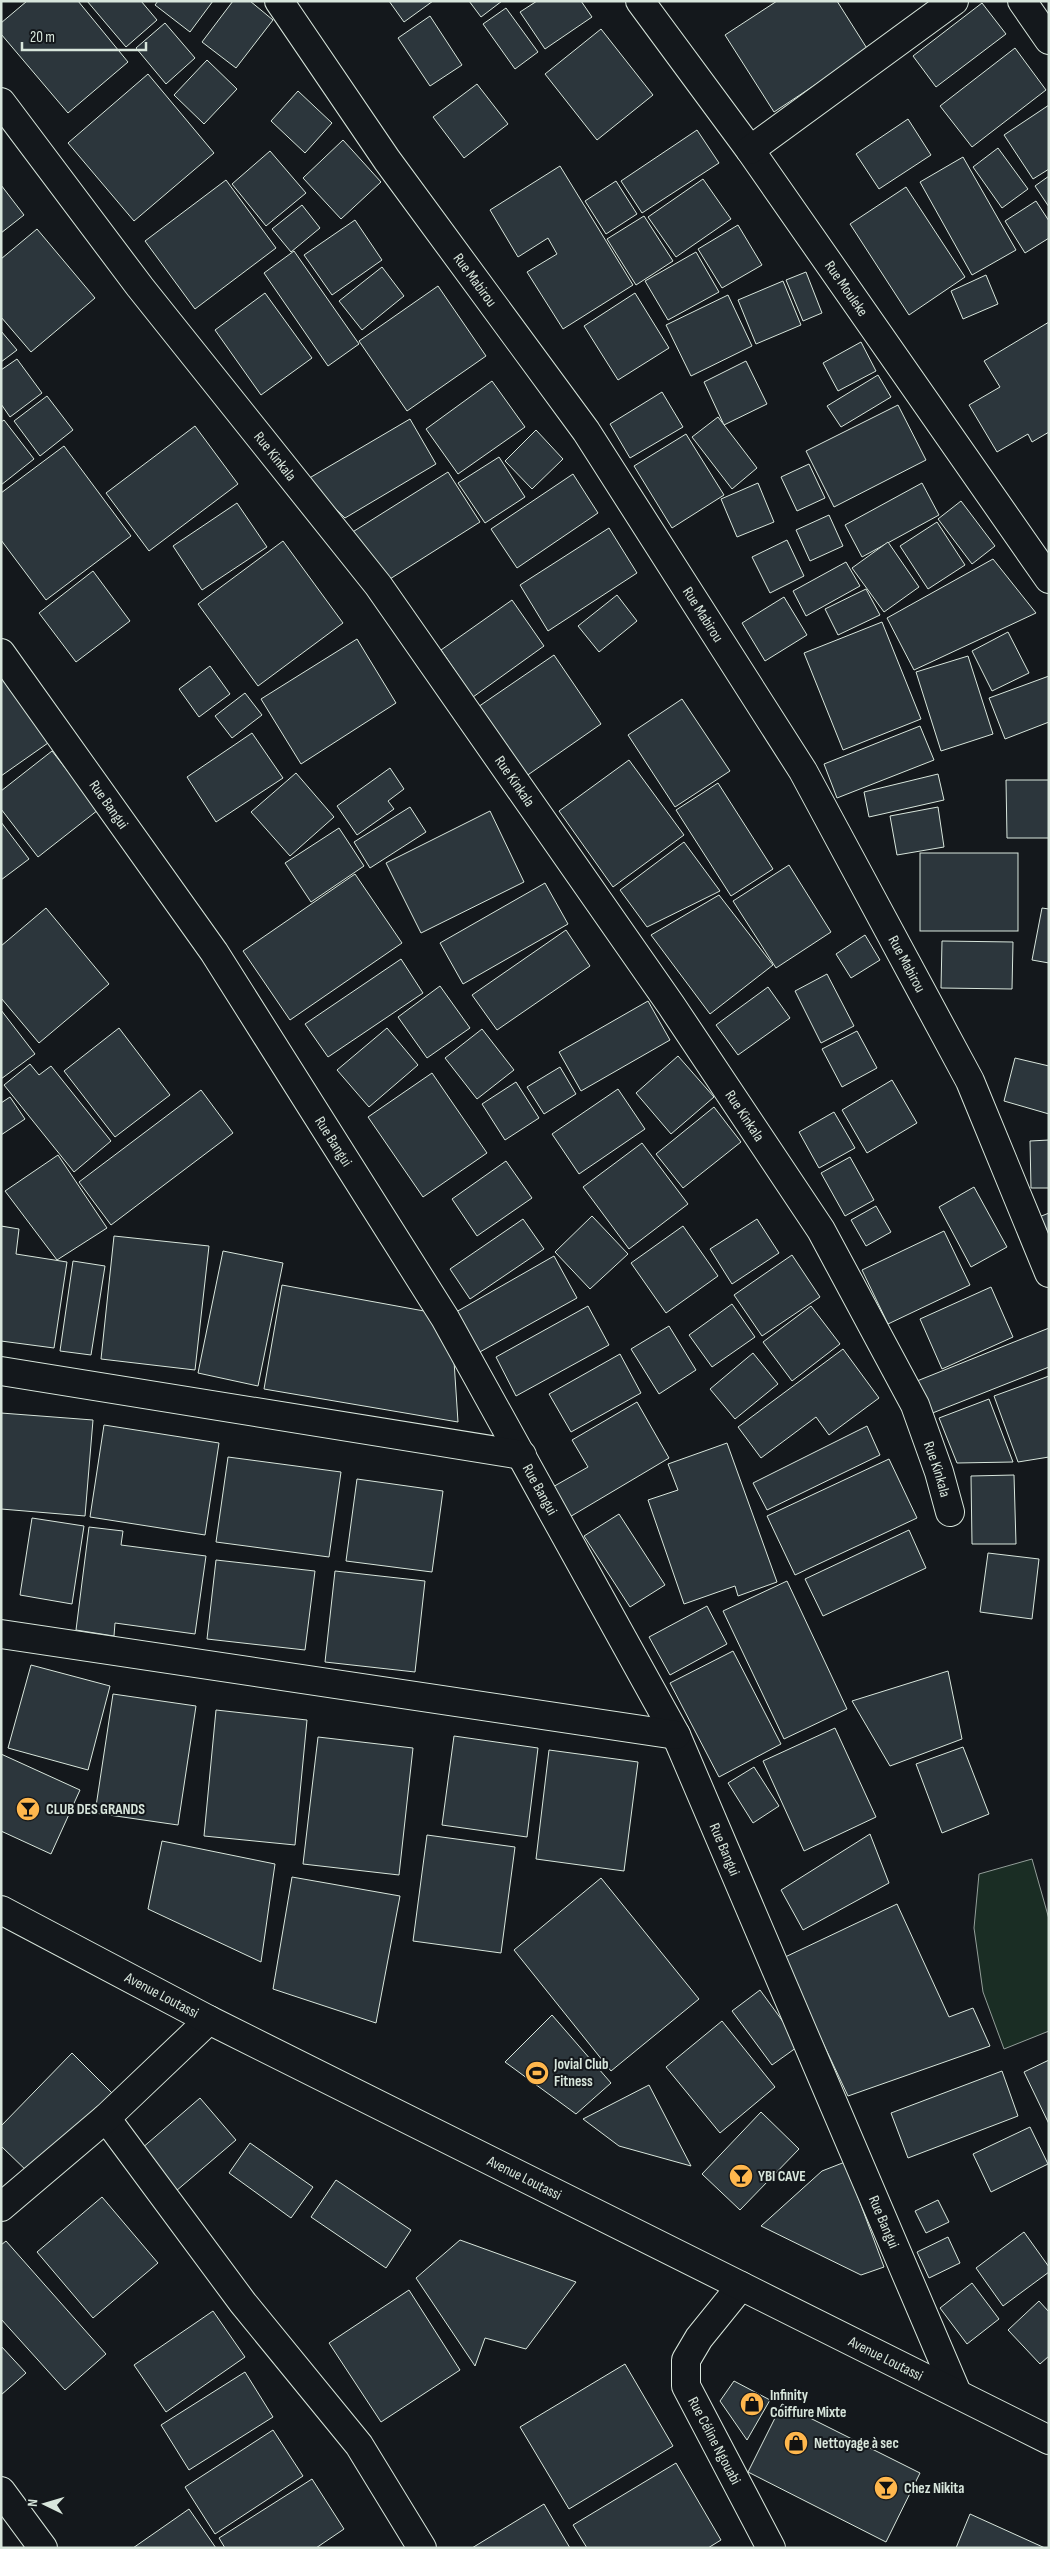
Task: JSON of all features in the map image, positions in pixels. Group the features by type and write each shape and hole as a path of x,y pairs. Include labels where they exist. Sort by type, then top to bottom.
{"street":[{"name":"Rue Mabirou","path":"278,1 387,160 586,431 803,772 970,1081 1049,1273"},
{"name":"Rue Mouleke","path":"640,1 750,150 1049,579"},
{"path":"750,150 954,1"},
{"path":"1022,1 1049,40"},
{"name":"Rue Kinkala","path":"1,102 140,287 378,585 671,1005 821,1230 915,1405 939,1472 950,1512"},
{"name":"Rue Bangui","path":"1,654 214,952 445,1318 676,1735 956,2393"},
{"path":"1,1371 522,1455"},
{"path":"1,1634 676,1735"},
{"name":"Avenue Loutassi","path":"1,1910 209,2020 292,2059 1049,2440"},
{"path":"1,2207 106,2118 209,2020"},
{"path":"106,2118 243,2303 359,2445 422,2548"},
{"name":"Rue Céline Ngouabi","path":"741,2286 699,2338 686,2360 686,2386 771,2548"},
{"path":"1,2491 43,2548"}],"green space":[{"path":"1032,1859 1049,1919 1049,2031 1004,2049 983,1992 974,1928 979,1874"}],"building":[{"path":"27,1 78,1 128,62 68,113 1,34 1,23"},
{"path":"87,1 141,1 157,20 126,47"},
{"path":"158,1 213,1 190,32 155,5"},
{"path":"233,1 250,1 273,20 236,68 202,42"},
{"path":"389,1 433,1 404,22"},
{"path":"469,1 502,1 481,17"},
{"path":"537,1 581,1 592,17 545,49 520,12"},
{"path":"777,1 837,1 868,50 774,112 725,35"},
{"path":"982,3 1006,34 936,87 913,56"},
{"path":"506,8 538,52 515,69 483,24"},
{"path":"430,16 462,65 430,86 398,38"},
{"path":"165,23 195,58 166,84 136,48"},
{"path":"601,29 653,95 597,140 545,74"},
{"path":"1015,48 1046,90 972,147 940,106"},
{"path":"207,60 237,89 204,124 174,95"},
{"path":"148,74 214,153 134,221 68,143"},
{"path":"477,84 508,124 464,158 433,117"},
{"path":"298,91 332,123 305,153 271,121"},
{"path":"1049,105 1049,169 1033,179 1004,135"},
{"path":"908,119 931,155 879,189 856,154"},
{"path":"697,130 719,163 642,213 621,181"},
{"path":"343,140 381,182 341,219 303,178"},
{"path":"998,148 1028,189 1002,208 973,167"},
{"path":"270,151 306,193 266,226 232,184"},
{"path":"963,157 1016,250 972,275 920,182"},
{"path":"560,166 633,285 563,329 527,272 557,254 548,238 518,257 490,210"},
{"path":"1049,176 1049,207 1035,186"},
{"path":"703,179 731,219 676,257 648,217"},
{"path":"226,180 276,248 195,309 145,241"},
{"path":"616,181 637,214 606,234 585,201"},
{"path":"1,185 24,215 1,233"},
{"path":"906,187 965,277 909,315 850,224"},
{"path":"1036,201 1049,221 1049,238 1025,253 1005,221"},
{"path":"302,205 320,228 291,252 272,229"},
{"path":"644,216 673,261 636,285 607,239"},
{"path":"355,220 382,260 332,295 304,255"},
{"path":"738,225 762,265 722,288 698,249"},
{"path":"37,229 95,298 31,352 1,317 1,259"},
{"path":"294,251 359,344 328,366 264,273"},
{"path":"696,252 719,292 668,320 645,281"},
{"path":"382,267 404,296 362,330 339,301"},
{"path":"806,272 822,313 803,321 786,280"},
{"path":"986,275 998,304 963,319 951,291"},
{"path":"783,281 801,325 756,344 738,300"},
{"path":"438,286 486,356 407,411 359,341"},
{"path":"265,293 312,358 261,395 215,330"},
{"path":"635,293 669,348 618,380 584,326"},
{"path":"728,295 752,346 691,376 666,325"},
{"path":"1049,322 1049,432 1032,442 1028,434 997,452 969,405 1000,387 984,361"},
{"path":"1,331 17,350 1,362"},
{"path":"861,342 876,371 838,391 823,363"},
{"path":"17,359 42,393 10,417 1,404 1,370"},
{"path":"746,361 767,404 724,425 704,382"},
{"path":"878,375 891,397 841,427 827,406"},
{"path":"492,381 525,427 458,474 426,429"},
{"path":"662,392 683,427 630,458 610,424"},
{"path":"47,396 73,430 40,456 14,421"},
{"path":"898,405 926,460 834,507 806,451"},
{"path":"718,417 757,468 732,489 692,437"},
{"path":"410,419 436,464 345,518 306,480"},
{"path":"4,420 34,459 1,485 1,422"},
{"path":"195,426 238,484 149,551 106,493"},
{"path":"536,430 563,459 532,489 505,461"},
{"path":"686,434 724,495 672,528 634,466"},
{"path":"64,446 131,536 46,600 1,540 1,493"},
{"path":"499,457 525,497 485,523 458,483"},
{"path":"809,464 825,498 797,511 781,477"},
{"path":"448,472 480,522 382,584 351,533"},
{"path":"573,474 598,513 517,568 491,529"},
{"path":"758,483 774,522 737,537 721,499"},
{"path":"922,483 939,515 862,557 845,525"},
{"path":"961,501 995,546 972,564 938,519"},
{"path":"237,503 267,547 202,590 173,546"},
{"path":"829,515 843,546 810,561 796,530"},
{"path":"937,522 965,565 928,589 900,546"},
{"path":"609,528 637,573 548,631 520,585"},
{"path":"787,540 804,576 770,593 752,557"},
{"path":"283,541 343,623 258,686 198,604"},
{"path":"888,542 919,587 884,612 852,568"},
{"path":"993,559 1036,613 914,670 887,618"},
{"path":"846,562 860,586 806,616 793,591"},
{"path":"93,571 130,621 76,662 39,613"},
{"path":"866,589 880,615 838,635 825,609"},
{"path":"617,595 637,621 599,652 578,626"},
{"path":"784,597 807,635 765,661 742,623"},
{"path":"512,600 544,646 473,697 441,650"},
{"path":"882,622 921,719 843,750 804,653"},
{"path":"1008,632 1029,673 992,691 972,651"},
{"path":"357,639 396,703 301,764 261,699"},
{"path":"554,655 601,724 522,779 475,709"},
{"path":"968,656 993,734 941,751 916,672"},
{"path":"210,666 230,694 199,717 179,689"},
{"path":"1,676 48,743 1,776"},
{"path":"1049,676 1049,722 1005,739 989,698"},
{"path":"245,693 262,715 232,738 215,716"},
{"path":"682,699 730,771 675,807 628,735"},
{"path":"920,726 934,760 837,798 824,764"},
{"path":"252,733 283,778 216,822 187,777"},
{"path":"52,751 98,810 38,857 1,809 1,791"},
{"path":"629,760 684,835 613,887 559,811"},
{"path":"390,768 404,789 388,801 394,809 357,835 337,806"},
{"path":"296,773 334,817 290,856 251,812"},
{"path":"938,774 944,800 869,817 864,792"},
{"path":"1006,780 1049,780 1049,838 1007,838"},
{"path":"718,783 773,869 731,896 676,810"},
{"path":"410,807 426,832 370,868 354,842"},
{"path":"938,807 944,847 897,855 890,816"},
{"path":"490,811 524,882 421,933 386,863"},
{"path":"1,822 29,859 1,880"},
{"path":"339,828 364,866 311,902 285,863"},
{"path":"684,842 720,891 647,927 620,890"},
{"path":"920,853 1018,853 1018,931 920,931"},
{"path":"789,865 831,932 776,968 733,901"},
{"path":"355,874 402,943 290,1020 243,951"},
{"path":"545,883 568,924 463,984 440,943"},
{"path":"719,895 773,965 710,1014 651,935"},
{"path":"46,908 109,984 39,1043 1,998 1,946"},
{"path":"1042,908 1049,909 1049,963 1032,960"},
{"path":"566,930 590,966 497,1030 472,995"},
{"path":"865,935 880,960 851,978 836,954"},
{"path":"942,941 1013,942 1012,989 941,988"},
{"path":"401,959 423,993 328,1057 305,1024"},
{"path":"827,974 854,1026 821,1043 795,991"},
{"path":"440,986 470,1028 427,1058 398,1017"},
{"path":"768,987 790,1018 738,1055 716,1025"},
{"path":"648,1001 670,1040 581,1091 559,1052"},
{"path":"1,1010 35,1054 1,1079"},
{"path":"119,1028 170,1095 115,1137 64,1071"},
{"path":"387,1028 418,1065 369,1107 337,1070"},
{"path":"482,1029 514,1070 477,1099 445,1058"},
{"path":"857,1031 877,1068 842,1087 822,1049"},
{"path":"678,1056 714,1097 671,1134 636,1093"},
{"path":"1015,1058 1049,1066 1049,1114 1004,1101"},
{"path":"30,1064 39,1075 51,1066 111,1141 74,1172 4,1085"},
{"path":"560,1067 576,1094 544,1114 527,1087"},
{"path":"432,1073 487,1153 423,1197 368,1117"},
{"path":"892,1080 917,1123 867,1153 842,1110"},
{"path":"516,1082 539,1118 505,1140 482,1104"},
{"path":"618,1089 645,1129 579,1174 552,1134"},
{"path":"201,1090 233,1133 111,1225 79,1182"},
{"path":"10,1097 25,1119 1,1135 1,1103"},
{"path":"714,1107 741,1142 683,1188 656,1154"},
{"path":"834,1112 855,1148 819,1168 799,1132"},
{"path":"1049,1140 1049,1188 1031,1188 1030,1141"},
{"path":"642,1143 688,1204 629,1249 583,1187"},
{"path":"58,1155 107,1228 57,1260 5,1191"},
{"path":"850,1157 874,1200 845,1216 821,1173"},
{"path":"506,1161 532,1198 477,1236 452,1199"},
{"path":"974,1187 1007,1247 971,1267 939,1207"},
{"path":"876,1206 891,1232 866,1246 851,1220"},
{"path":"1049,1213 1049,1241 1039,1217"},
{"path":"592,1216 628,1254 590,1289 555,1252"},
{"path":"523,1219 544,1249 470,1299 450,1269"},
{"path":"757,1219 779,1253 732,1284 710,1249"},
{"path":"1,1226 19,1229 16,1254 67,1262 54,1348 1,1341"},
{"path":"683,1226 718,1276 666,1313 631,1263"},
{"path":"944,1231 970,1285 888,1324 862,1270"},
{"path":"114,1236 209,1246 195,1370 101,1359"},
{"path":"223,1251 283,1263 258,1386 198,1373"},
{"path":"792,1255 820,1297 762,1336 734,1295"},
{"path":"554,1256 577,1298 478,1353 456,1312"},
{"path":"73,1261 105,1266 91,1355 60,1351"},
{"path":"282,1285 435,1313 454,1361 458,1422 264,1389"},
{"path":"991,1287 1013,1337 942,1369 920,1319"},
{"path":"732,1304 755,1337 712,1367 689,1335"},
{"path":"588,1306 609,1345 516,1396 496,1357"},
{"path":"811,1306 840,1344 792,1381 763,1342"},
{"path":"669,1326 696,1370 659,1394 631,1349"},
{"path":"1049,1328 1049,1367 930,1414 917,1381"},
{"path":"843,1349 879,1398 829,1435 816,1417 761,1458 738,1427"},
{"path":"753,1353 778,1384 735,1419 710,1389"},
{"path":"620,1354 641,1393 571,1432 549,1394"},
{"path":"1049,1376 1049,1457 1018,1462 994,1396"},
{"path":"989,1399 1013,1462 957,1463 939,1418"},
{"path":"637,1402 669,1458 568,1518 551,1488 588,1467 572,1440"},
{"path":"1,1413 93,1420 85,1516 1,1509"},
{"path":"104,1425 219,1443 205,1535 90,1517"},
{"path":"867,1426 880,1455 767,1510 753,1483"},
{"path":"727,1443 777,1582 738,1596 735,1586 684,1604 648,1500 678,1490 668,1464"},
{"path":"228,1457 341,1472 329,1557 216,1542"},
{"path":"889,1459 917,1518 795,1575 767,1516"},
{"path":"1014,1475 1016,1544 972,1544 971,1476"},
{"path":"357,1479 443,1491 432,1572 346,1561"},
{"path":"619,1514 665,1585 630,1607 584,1536"},
{"path":"32,1518 84,1526 72,1604 20,1595"},
{"path":"89,1527 123,1531 121,1545 206,1556 195,1634 115,1623 114,1636 76,1630"},
{"path":"909,1530 926,1568 823,1616 805,1579"},
{"path":"988,1553 1039,1559 1032,1619 980,1612"},
{"path":"216,1560 315,1571 305,1650 207,1639"},
{"path":"335,1571 425,1581 415,1672 325,1662"},
{"path":"787,1581 847,1709 784,1739 723,1611"},
{"path":"707,1606 727,1644 670,1675 649,1637"},
{"path":"733,1651 781,1744 719,1777 670,1683"},
{"path":"31,1665 110,1686 88,1770 8,1748"},
{"path":"948,1671 962,1739 890,1766 852,1701"},
{"path":"113,1694 196,1706 178,1825 95,1813"},
{"path":"216,1710 307,1720 295,1845 204,1836"},
{"path":"835,1728 876,1817 804,1851 763,1761"},
{"path":"454,1736 538,1748 527,1837 442,1825"},
{"path":"318,1737 413,1748 399,1875 303,1864"},
{"path":"963,1747 989,1814 942,1833 916,1764"},
{"path":"549,1750 638,1762 624,1871 536,1859"},
{"path":"1,1754 80,1790 51,1854 1,1831"},
{"path":"754,1767 779,1806 753,1823 728,1783"},
{"path":"870,1834 889,1883 803,1930 781,1890"},
{"path":"427,1835 515,1847 501,1953 413,1941"},
{"path":"162,1841 275,1864 261,1962 148,1909"},
{"path":"292,1877 400,1896 376,2023 273,1989"},
{"path":"601,1878 699,1999 611,2071 514,1950"},
{"path":"897,1904 949,2017 973,2008 990,2046 848,2096 783,1958"},
{"path":"760,1990 800,2045 772,2065 732,2011"},
{"path":"552,2015 611,2083 576,2114 505,2062"},
{"path":"722,2021 775,2087 720,2133 666,2067"},
{"path":"72,2053 112,2093 31,2175 1,2146 1,2126"},
{"path":"1049,2060 1049,2124 1024,2072"},
{"path":"1002,2071 1018,2116 908,2158 891,2113"},
{"path":"649,2085 691,2166 619,2146 583,2119"},
{"path":"200,2098 236,2140 176,2191 141,2149"},
{"path":"761,2112 799,2149 740,2210 702,2174"},
{"path":"1030,2127 1048,2164 991,2192 973,2154"},
{"path":"250,2143 313,2187 291,2218 229,2173"},
{"path":"845,2162 884,2267 861,2275 761,2226 822,2171"},
{"path":"336,2180 411,2230 386,2268 311,2217"},
{"path":"102,2197 158,2263 93,2318 37,2252"},
{"path":"938,2200 949,2222 926,2233 915,2211"},
{"path":"1024,2232 1049,2267 1049,2272 1003,2306 976,2268"},
{"path":"948,2237 960,2263 929,2278 917,2252"},
{"path":"460,2240 576,2282 526,2349 485,2338 475,2366 416,2278"},
{"path":"6,2241 106,2354 65,2390 1,2319 1,2245"},
{"path":"972,2283 999,2319 967,2344 940,2308"},
{"path":"409,2290 460,2370 381,2422 329,2343"},
{"path":"1039,2301 1049,2312 1049,2356 1040,2364 1008,2330"},
{"path":"213,2311 245,2357 166,2412 134,2365"},
{"path":"1,2346 26,2373 1,2395"},
{"path":"625,2364 673,2446 569,2509 520,2427"},
{"path":"245,2372 273,2417 189,2470 161,2425"},
{"path":"734,2381 770,2400 747,2440 720,2401"},
{"path":"782,2404 920,2473 886,2542 748,2472"},
{"path":"273,2430 303,2476 215,2534 185,2487"},
{"path":"676,2463 721,2540 708,2548 587,2548 573,2525"},
{"path":"312,2479 344,2529 316,2548 225,2548 219,2538"},
{"path":"544,2504 570,2548 472,2548"},
{"path":"189,2509 216,2548 133,2548"},
{"path":"970,2514 1045,2548 956,2548"}],"place":[{"name":"CLUB DES GRANDS","path":"28,1809"},
{"name":"Jovial Club Fitness","path":"537,2073"},
{"name":"YBI CAVE","path":"741,2176"},
{"name":"Infinity Coiffure Mixte","path":"752,2404"},
{"name":"Nettoyage à sec","path":"796,2443"},
{"name":"Chez Nikita","path":"886,2488"}]}
